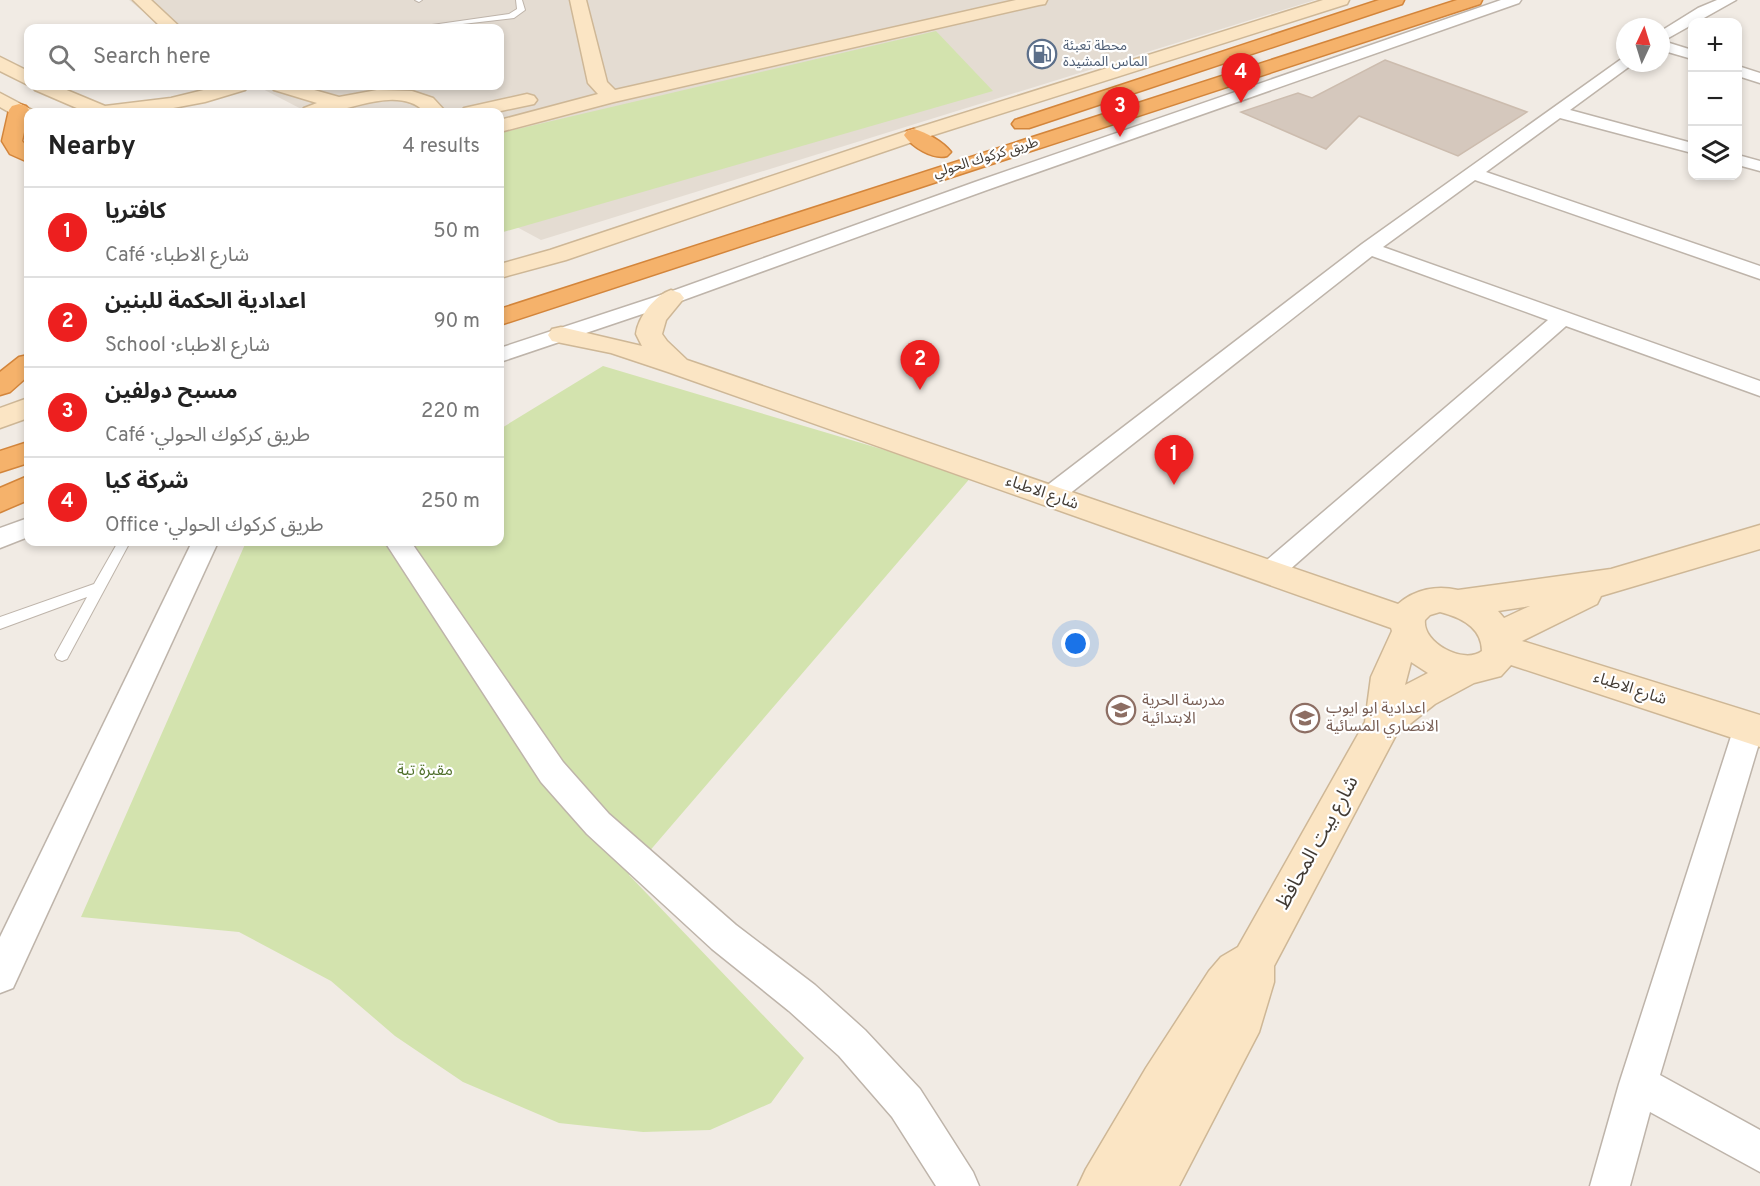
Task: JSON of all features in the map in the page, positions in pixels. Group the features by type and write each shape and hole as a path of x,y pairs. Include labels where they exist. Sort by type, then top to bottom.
{"highway":[{"name":"طريق كركوك الحولي","path":"1008,129 1200,63 1396,0"},
{"name":"طريق كركوك الحولي","path":"504,297 859,186 1474,0"},
{"path":"1178,51 1200,63"},
{"path":"24,112 12,141 17,150 24,154"},
{"path":"914,135 940,152"},
{"name":"طريق كركوك الحولي","path":"923,168 940,152 962,144"},
{"path":"504,337 888,204 900,199 923,168"},
{"name":"طريق كركوك الحولي","path":"504,316 859,186"},
{"path":"0,386 24,366"},
{"path":"0,462 24,453"},
{"path":"0,482 24,473"},
{"path":"0,501 24,489"}],"main road":[{"path":"578,0 605,90"},
{"path":"504,125 605,90 974,0"},
{"path":"489,108 546,95 605,90 1039,0"},
{"path":"504,270 558,255 914,135 1341,0"},
{"path":"133,4 154,24"},
{"path":"0,63 24,77"},
{"path":"51,90 94,108"},
{"path":"139,108 183,103 243,90"},
{"path":"262,90 293,108"},
{"path":"271,90 339,104"},
{"path":"325,108 383,91 416,99 433,108"},
{"path":"0,99 24,112"},
{"name":"شارع الاطباء","path":"670,298 651,320 649,337 653,345 678,366"},
{"name":"شارع الاطباء","path":"561,334 616,346 678,366 1270,572 1407,626"},
{"path":"0,419 24,409"},
{"name":"شارع بيت المحافظ","path":"1459,603 1611,582 1760,537"},
{"name":"شارع بيت المحافظ","path":"1500,642 1611,582"},
{"name":"شارع بيت المحافظ","path":"1153,1186 1243,1016 1252,982 1253,962 1383,724 1421,692 1467,671 1484,668 1496,660 1500,642 1490,623 1476,611 1459,603 1440,599 1423,601 1411,609 1407,626 1388,674 1383,724"},
{"path":"1407,626 1416,647 1431,659 1448,667 1467,671"},
{"name":"شارع الاطباء","path":"1500,642 1754,729"},
{"name":"شارع بيت المحافظ","path":"1103,1186 1162,1084 1224,986 1236,972 1253,962"}],"street":[{"path":"504,355 1514,0"},
{"path":"1670,32 1704,11 1729,0"},
{"path":"1670,48 1688,54"},
{"path":"1050,496 1369,248 1616,70"},
{"path":"1742,72 1760,78"},
{"path":"1558,112 1688,147"},
{"path":"1742,161 1760,166"},
{"path":"1473,173 1760,273"},
{"path":"1369,248 1760,389"},
{"path":"1270,572 1563,318"},
{"path":"0,538 24,529"},
{"path":"0,975 9,941 203,546"},
{"path":"401,546 552,772 607,831 724,937 802,998 852,1043 906,1103 959,1186"},
{"path":"1610,1186 1638,1084 1754,729"},
{"path":"1638,1084 1760,1152"}],"lane":[{"path":"447,24 511,16 521,10 519,0"},
{"path":"62,655 122,546"},
{"path":"0,623 98,588"}],"shaded area":[{"path":"129,0 1315,0 541,240 504,220 504,108 299,108 265,90 504,90 504,24 159,24"}],"green space":[{"path":"936,31 993,91 504,232 504,132"},
{"name":"مقبرة تبة","path":"603,366 972,476 629,875 804,1058 771,1103 710,1130 643,1132 559,1123 463,1082 395,1036 331,981 239,932 81,917 244,546 504,546 504,427"}],"building":[{"path":"1385,60 1527,112 1458,156 1359,116 1326,149 1241,112 1298,93 1312,98"}],"place":[{"name":"محطة تعبئة الماس المشيدة","path":"1042,54"},
{"name":"شركة كيا","path":"1241,103"},
{"name":"مسبح دولفين","path":"1120,137"},
{"name":"اعدادية الحكمة للبنين","path":"920,390"},
{"name":"کافتریا","path":"1174,485"},
{"name":"مدرسة الحرية الابتدائية","path":"1121,710"},
{"name":"اعدادية ابو ايوب الانصاري المسائية","path":"1305,718"}]}
